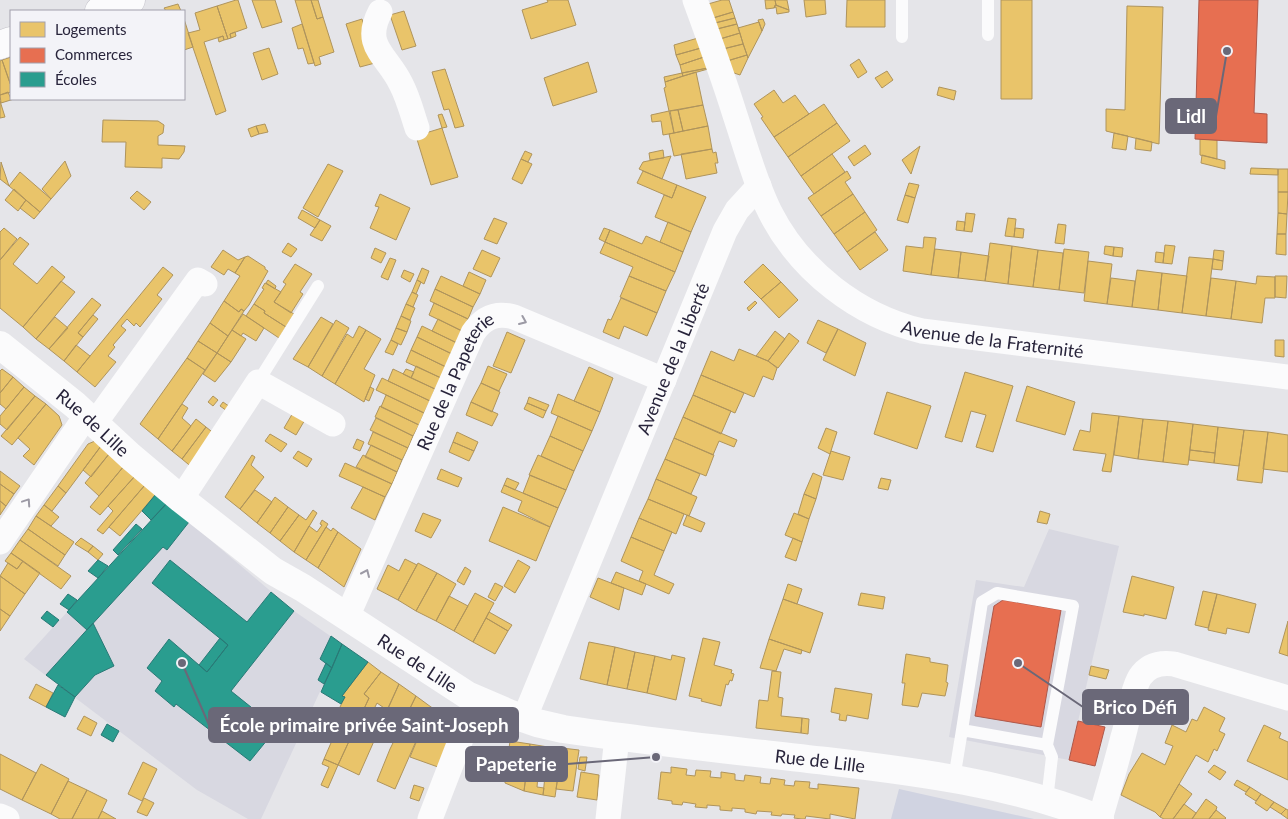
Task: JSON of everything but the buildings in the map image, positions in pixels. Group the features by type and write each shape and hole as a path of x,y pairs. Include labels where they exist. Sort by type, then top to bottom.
{"street":[{"path":"102,10 131,0"},
{"path":"696,0 759,186"},
{"path":"380,12 373,29 374,43 401,83 417,128"},
{"name":"Avenue de la Fraternité","path":"759,186 779,228 795,251 810,267 850,300 898,324 928,332 1288,377"},
{"name":"Avenue de la Liberté","path":"524,719 725,231 736,210 759,186"},
{"path":"0,542 91,419 198,280 205,284"},
{"name":"Rue de la Papeterie","path":"347,617 473,333 483,321 499,315 514,317 664,380"},
{"name":"Rue de Lille","path":"0,345 91,419 180,499 263,564 476,700 524,719 563,729 890,769 954,779 1047,800 1100,819"},
{"path":"180,499 258,382 333,424"},
{"path":"1100,819 1137,684 1139,678 1149,668 1160,663 1174,664 1288,698"},
{"path":"430,819 476,700"},
{"path":"608,819 618,737"},
{"path":"0,816 7,819"}],"lane":[{"path":"902,0 902,37"},
{"path":"988,0 988,35"},
{"path":"258,382 318,286"},
{"path":"954,779 982,602 997,594 1073,606 1047,744 1052,757 1047,800"},
{"path":"962,730 1047,744"}],"shaded area":[{"path":"167,503 294,611 342,644 261,819 248,819 197,790 24,659"},
{"path":"1049,529 1119,546 1069,760 949,737 976,580 1024,587"},
{"path":"899,789 1034,819 891,819"}],"place":[{"name":"Lidl","path":"1227,51"},
{"name":"École primaire privée Saint-Joseph","path":"182,663"},
{"name":"Brico Défi","path":"1018,663"},
{"name":"Papeterie","path":"656,757"}]}
